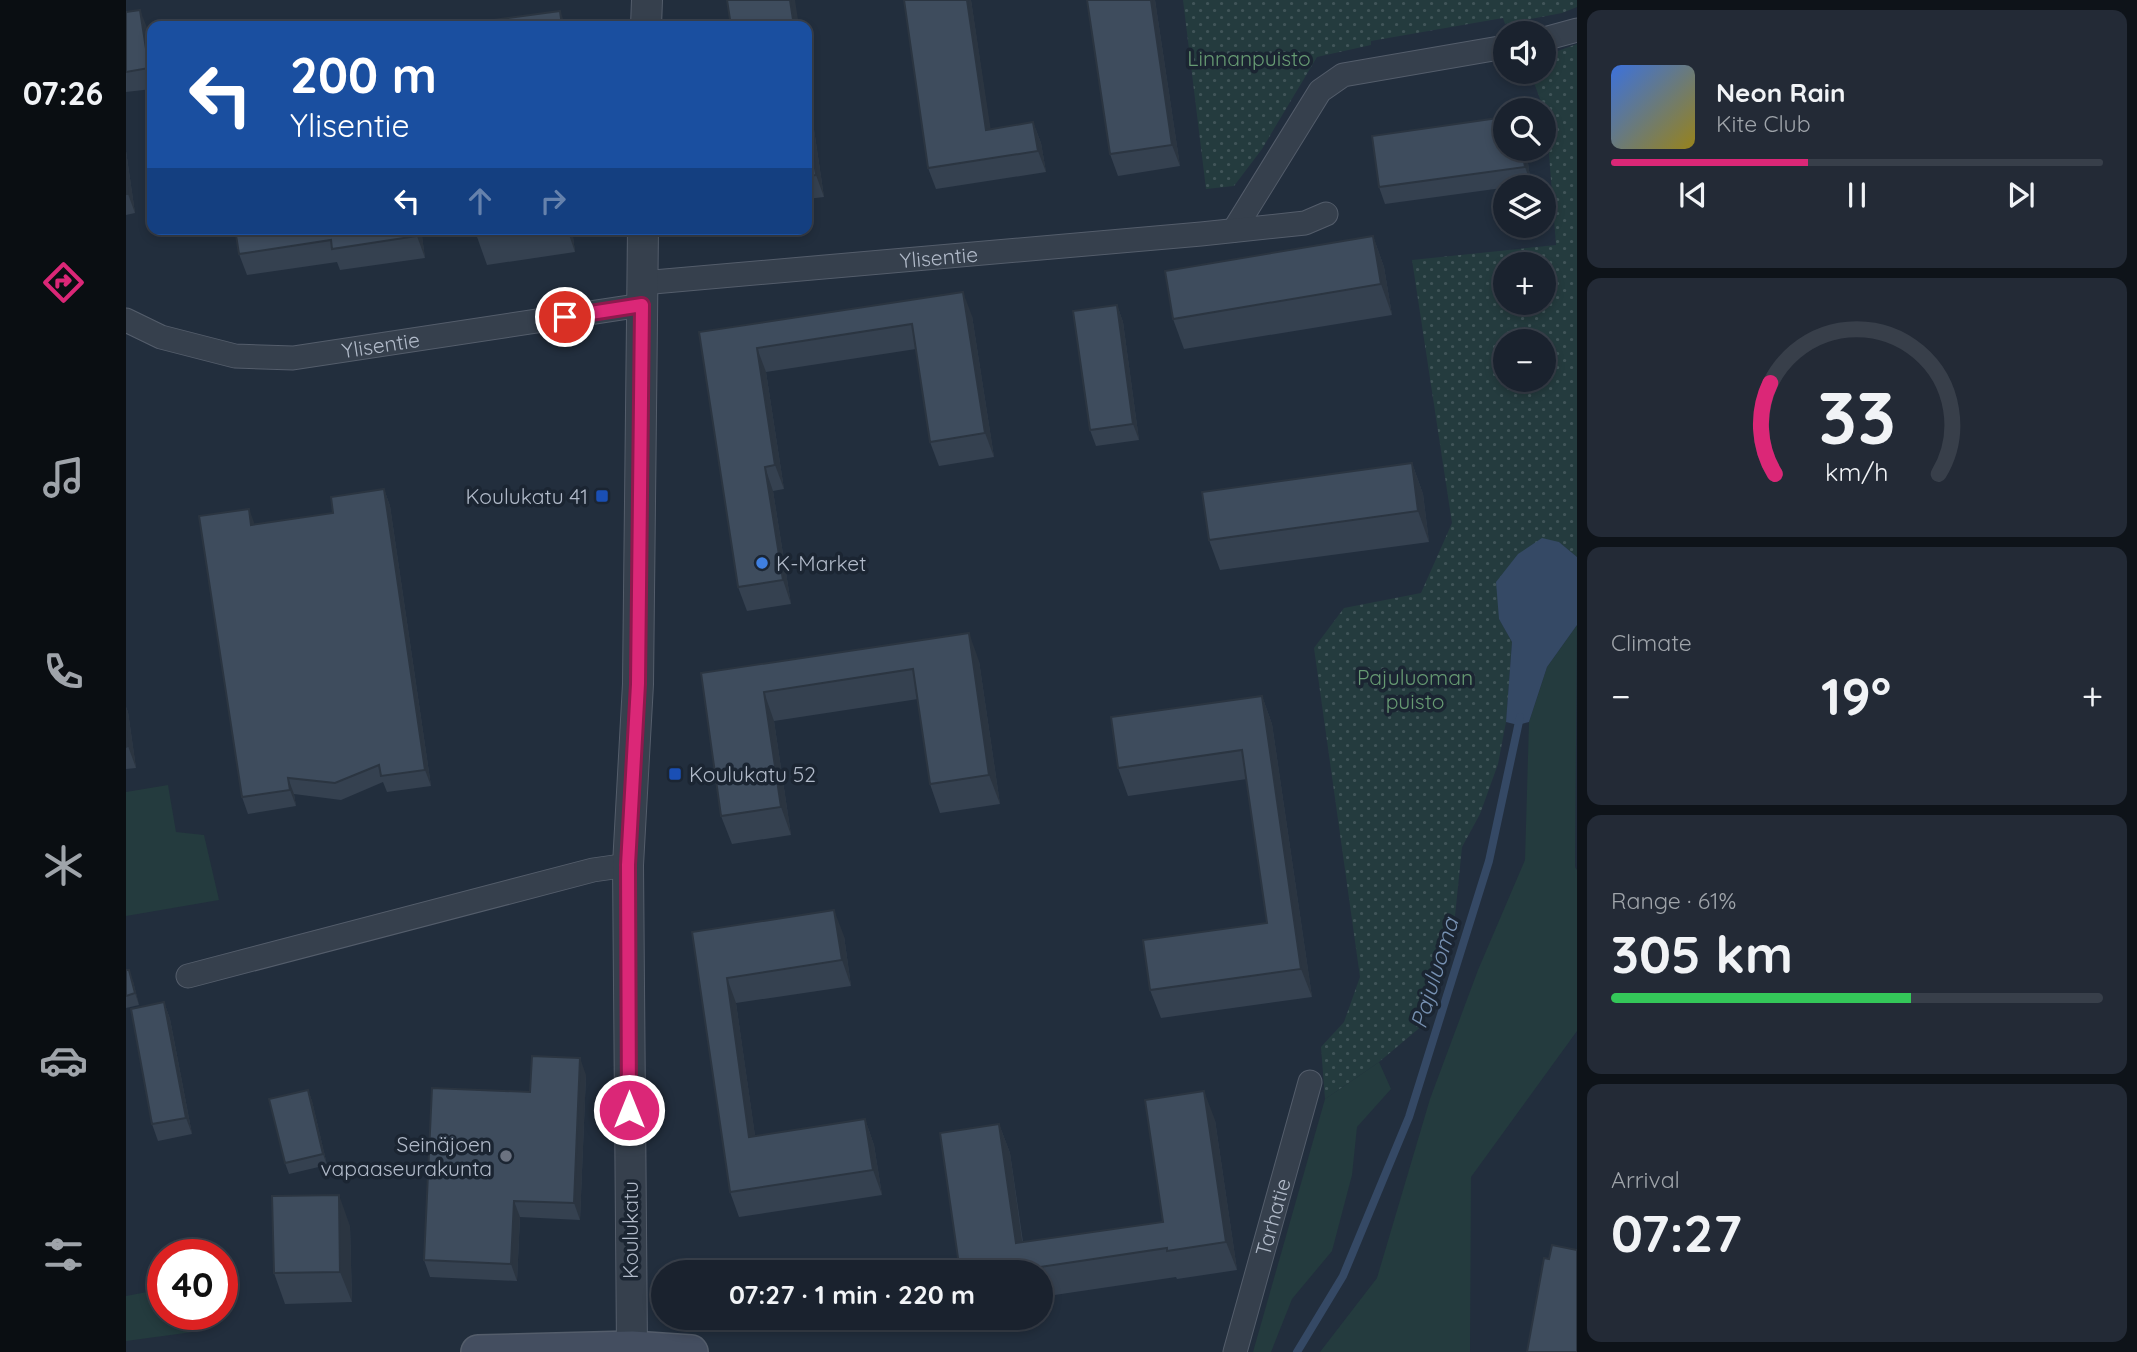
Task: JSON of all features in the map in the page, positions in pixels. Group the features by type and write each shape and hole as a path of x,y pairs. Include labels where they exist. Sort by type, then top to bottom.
{"main road":[{"path":"478,1352 691,1352"}],"street":[{"path":"646,21 647,0"},
{"path":"1556,35 1577,30"},
{"path":"1234,230 1320,91 1343,75 1493,49"},
{"name":"Ylisentie","path":"126,320 161,337 235,356 293,358 642,294 1305,223 1326,214"},
{"name":"Koulukatu","path":"632,1350 628,865 638,684 643,235"},
{"path":"188,976 593,870 628,865"},
{"name":"Tarhatie","path":"1235,1352 1310,1082"}],"green space":[{"name":"Linnanpuisto","path":"1183,0 1577,0 1577,7 1562,13 1521,21 1504,21 1503,18 1371,41 1371,45 1317,57 1262,149 1234,186 1206,189"},
{"name":"Pajuluoman puisto","path":"1577,44 1577,557 1559,542 1499,619 1512,642 1506,722 1498,764 1480,814 1462,847 1454,926 1423,1025 1379,1062 1325,1099 1321,1047 1344,1022 1360,977 1314,648 1344,608 1421,593 1452,523 1412,260 1556,245 1556,175 1551,175 1550,161 1556,161 1556,98 1540,98 1534,84 1556,84 1556,52"},
{"path":"1577,625 1577,1031 1471,1177 1470,1352 1320,1352 1377,1278 1430,1099 1478,970 1525,860 1529,722 1547,667"},
{"path":"168,785 176,832 204,835 219,900 126,916 126,792"},
{"path":"1379,1062 1391,1089 1357,1127 1352,1175 1332,1251 1292,1299 1271,1352 1253,1352 1325,1099"},
{"path":"147,1292 147,1330 200,1331 126,1341 126,1296"}],"water":[{"path":"1542,538 1559,542 1577,557 1577,625 1547,667 1529,722 1518,725 1506,722 1512,642 1499,619 1496,582 1518,554"}],"building":[{"path":"727,0 790,0 793,21 730,21"},
{"path":"904,0 967,0 986,130 1033,122 1038,151 928,168"},
{"path":"1087,0 1151,0 1172,145 1110,154"},
{"path":"140,10 147,68 126,72 126,12"},
{"path":"560,11 561,21 486,21"},
{"path":"1493,119 1493,161 1524,161 1525,167 1379,187 1372,136"},
{"path":"812,148 816,175 812,175"},
{"path":"236,235 417,236 332,249 331,240 239,254"},
{"path":"1373,236 1381,284 1173,319 1165,271"},
{"path":"963,292 985,433 930,442 912,324 757,348 775,465 765,467 783,580 738,587 699,332"},
{"path":"1117,305 1133,424 1090,430 1073,311"},
{"path":"1412,463 1418,511 1209,540 1202,492"},
{"path":"384,489 425,770 381,776 379,765 335,783 288,778 290,790 242,797 199,516 249,509 251,525 333,513 331,497"},
{"path":"969,633 989,775 930,784 913,669 764,692 781,807 721,816 701,673"},
{"path":"1262,696 1301,969 1150,990 1143,940 1267,923 1242,750 1118,768 1111,717"},
{"path":"834,910 842,960 727,978 749,1137 865,1119 873,1170 730,1192 692,932"},
{"path":"126,970 129,970 135,993 126,996"},
{"path":"164,1002 186,1118 152,1124 131,1009"},
{"path":"532,1056 580,1058 574,1203 514,1201 511,1264 424,1260 432,1088 530,1092"},
{"path":"308,1090 323,1154 285,1163 269,1099"},
{"path":"1204,1091 1226,1242 1053,1265 1053,1260 958,1260 940,1133 999,1124 1016,1243 1163,1222 1145,1100"},
{"path":"339,1195 340,1272 274,1273 272,1196"},
{"path":"1552,1245 1577,1250 1577,1352 1527,1352 1544,1258 1549,1259"}],"waterway":[{"name":"Pajuluoma","path":"1297,1352 1343,1276 1409,1117 1489,861 1520,717"}],"place":[{"name":"Koulukatu 41","path":"602,496"},
{"name":"K-Market","path":"762,563"},
{"name":"Koulukatu 52","path":"675,774"},
{"name":"Seinäjoen vapaaseurakunta","path":"506,1156"}],"route":[{"path":"565,317 642,305 638,684 628,865 629,1110"}]}
